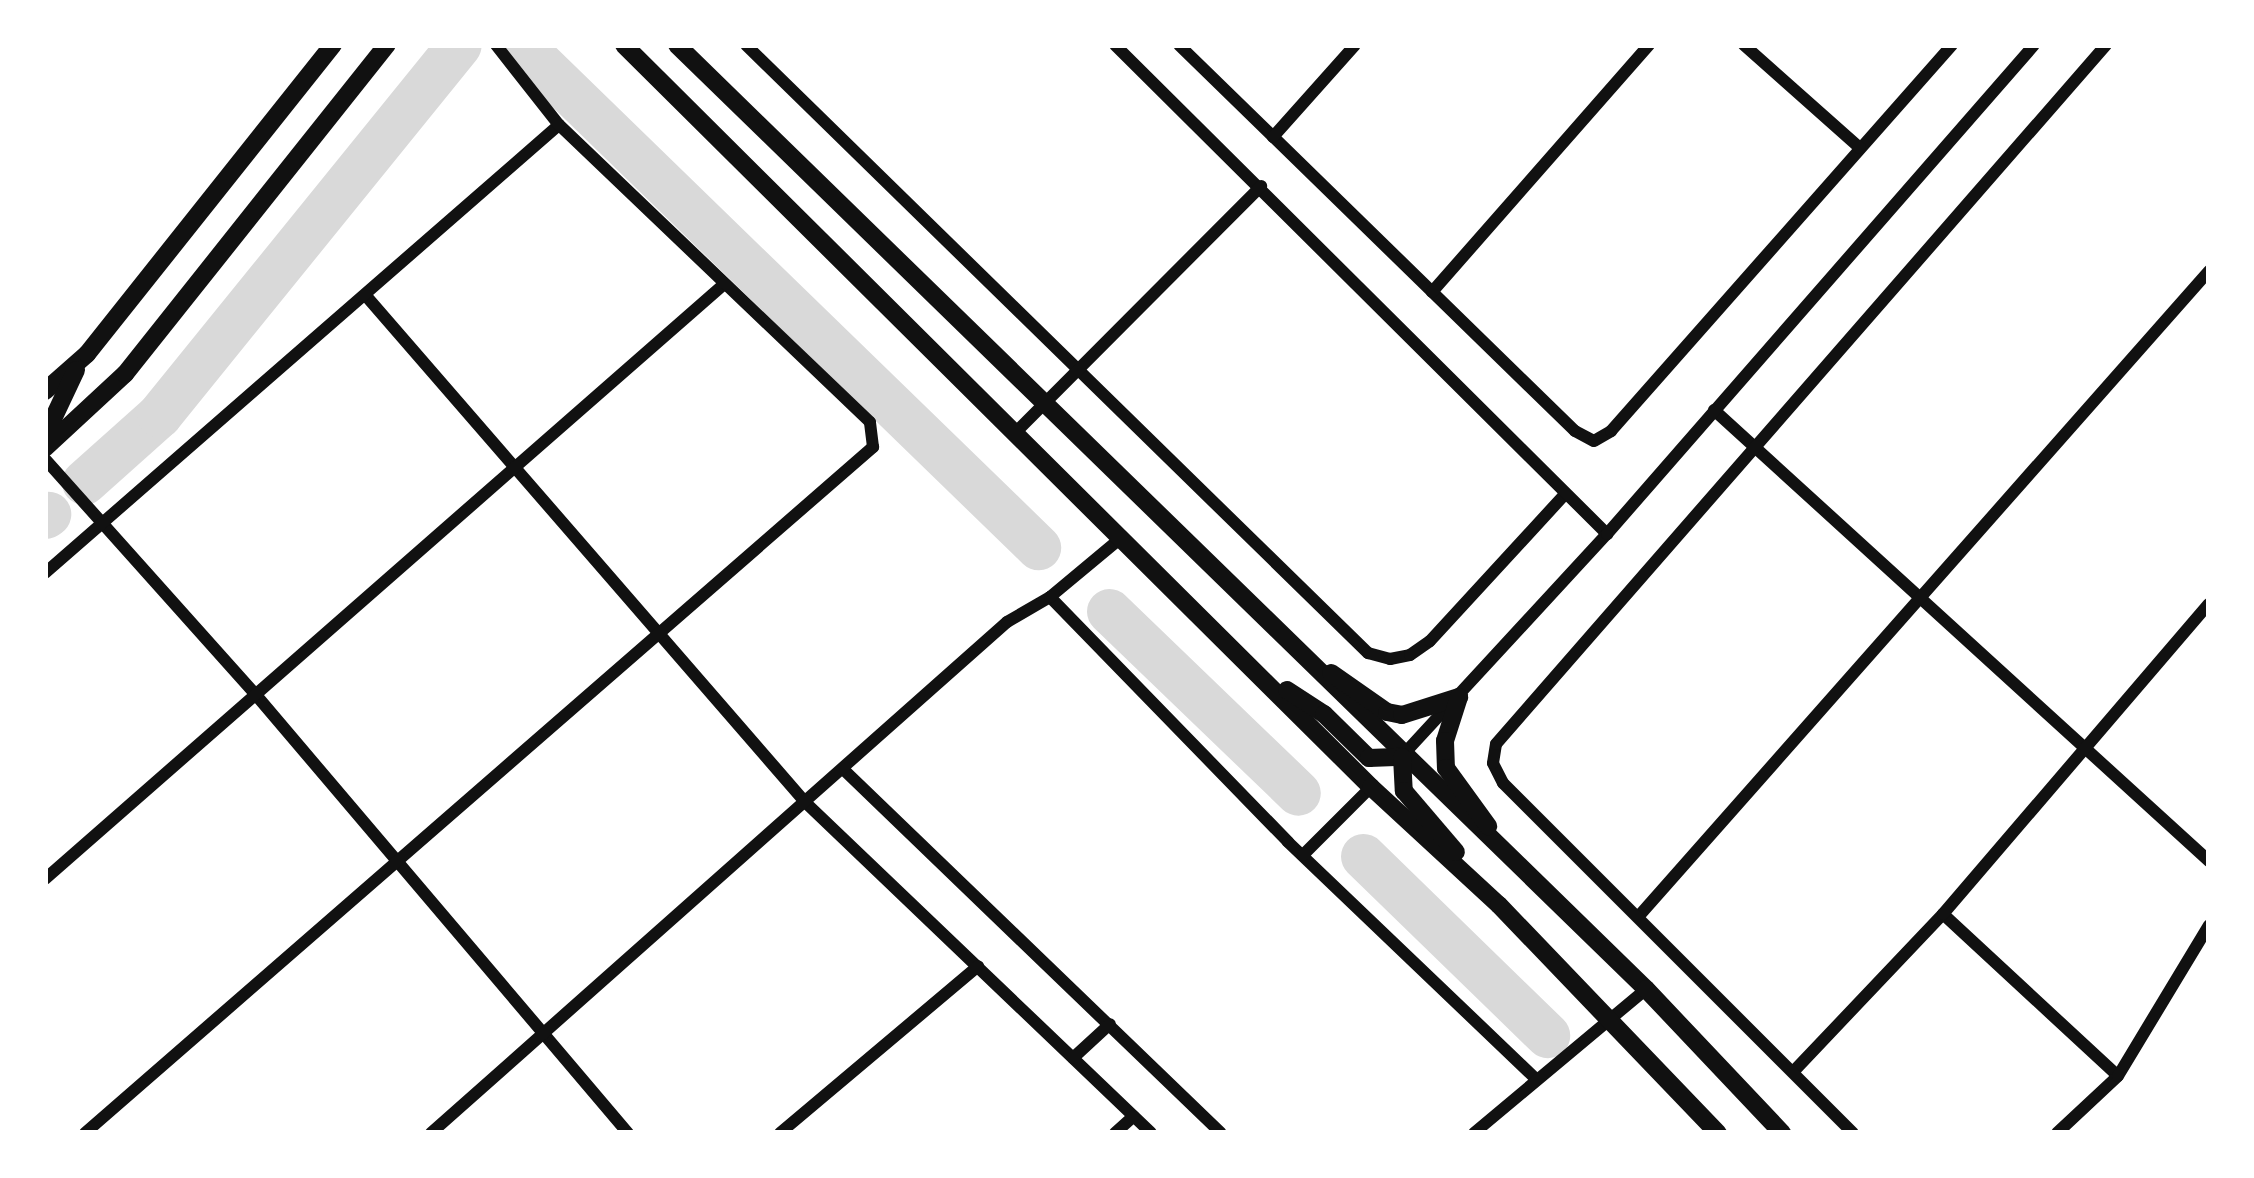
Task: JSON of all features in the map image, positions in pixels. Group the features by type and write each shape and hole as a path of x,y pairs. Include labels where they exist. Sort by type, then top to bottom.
{"main road":[{"path":"45,391 87,354 333,45"},
{"path":"45,448 125,374 387,45"},
{"path":"624,45 1371,787 1498,905 1718,1133"},
{"path":"677,45 1402,757 1646,989 1782,1133"},
{"path":"45,436 87,354"},
{"path":"1279,635 1387,712 1402,715 1460,697"},
{"path":"1256,670 1324,714 1369,758 1402,757"},
{"path":"1460,697 1445,741 1445,768 1528,877"},
{"path":"1402,757 1407,796 1498,905"}],"street":[{"path":"85,1133 866,455 875,433 870,422 722,286 559,125 496,45"},
{"path":"746,45 1368,653 1390,659 1410,656 1430,641 1565,494"},
{"path":"1115,45 1607,534"},
{"path":"1179,45 1574,431 1594,441 1611,431 1952,45"},
{"path":"1273,137 1354,45"},
{"path":"1432,292 1649,45"},
{"path":"1744,45 1860,148"},
{"path":"1402,757 1607,534 2034,45"},
{"path":"1853,1133 1503,783 1493,763 1496,744 2106,45"},
{"path":"45,573 559,125"},
{"path":"1017,431 1081,372 1261,186"},
{"path":"1638,917 2209,271"},
{"path":"45,879 722,286"},
{"path":"367,297 806,803 890,889 978,966 1151,1133"},
{"path":"1714,410 2209,861"},
{"path":"45,459 256,695 628,1133"},
{"path":"431,1133 1007,622 1050,597 1122,537"},
{"path":"1050,597 1303,855 1536,1079"},
{"path":"1793,1072 1942,914 2209,604"},
{"path":"844,770 1221,1133"},
{"path":"1303,855 1371,787"},
{"path":"1942,914 2118,1076"},
{"path":"2057,1133 2118,1076 2209,925"},
{"path":"780,1133 978,966"},
{"path":"1474,1133 1646,989"},
{"path":"1073,1058 1110,1024"},
{"path":"1115,1133 1134,1116"}],"waterway":[{"path":"84,482 159,415 459,45"},
{"path":"521,45 1038,547"},
{"path":"1109,611 1298,793"},
{"path":"1363,856 1547,1035"}]}
